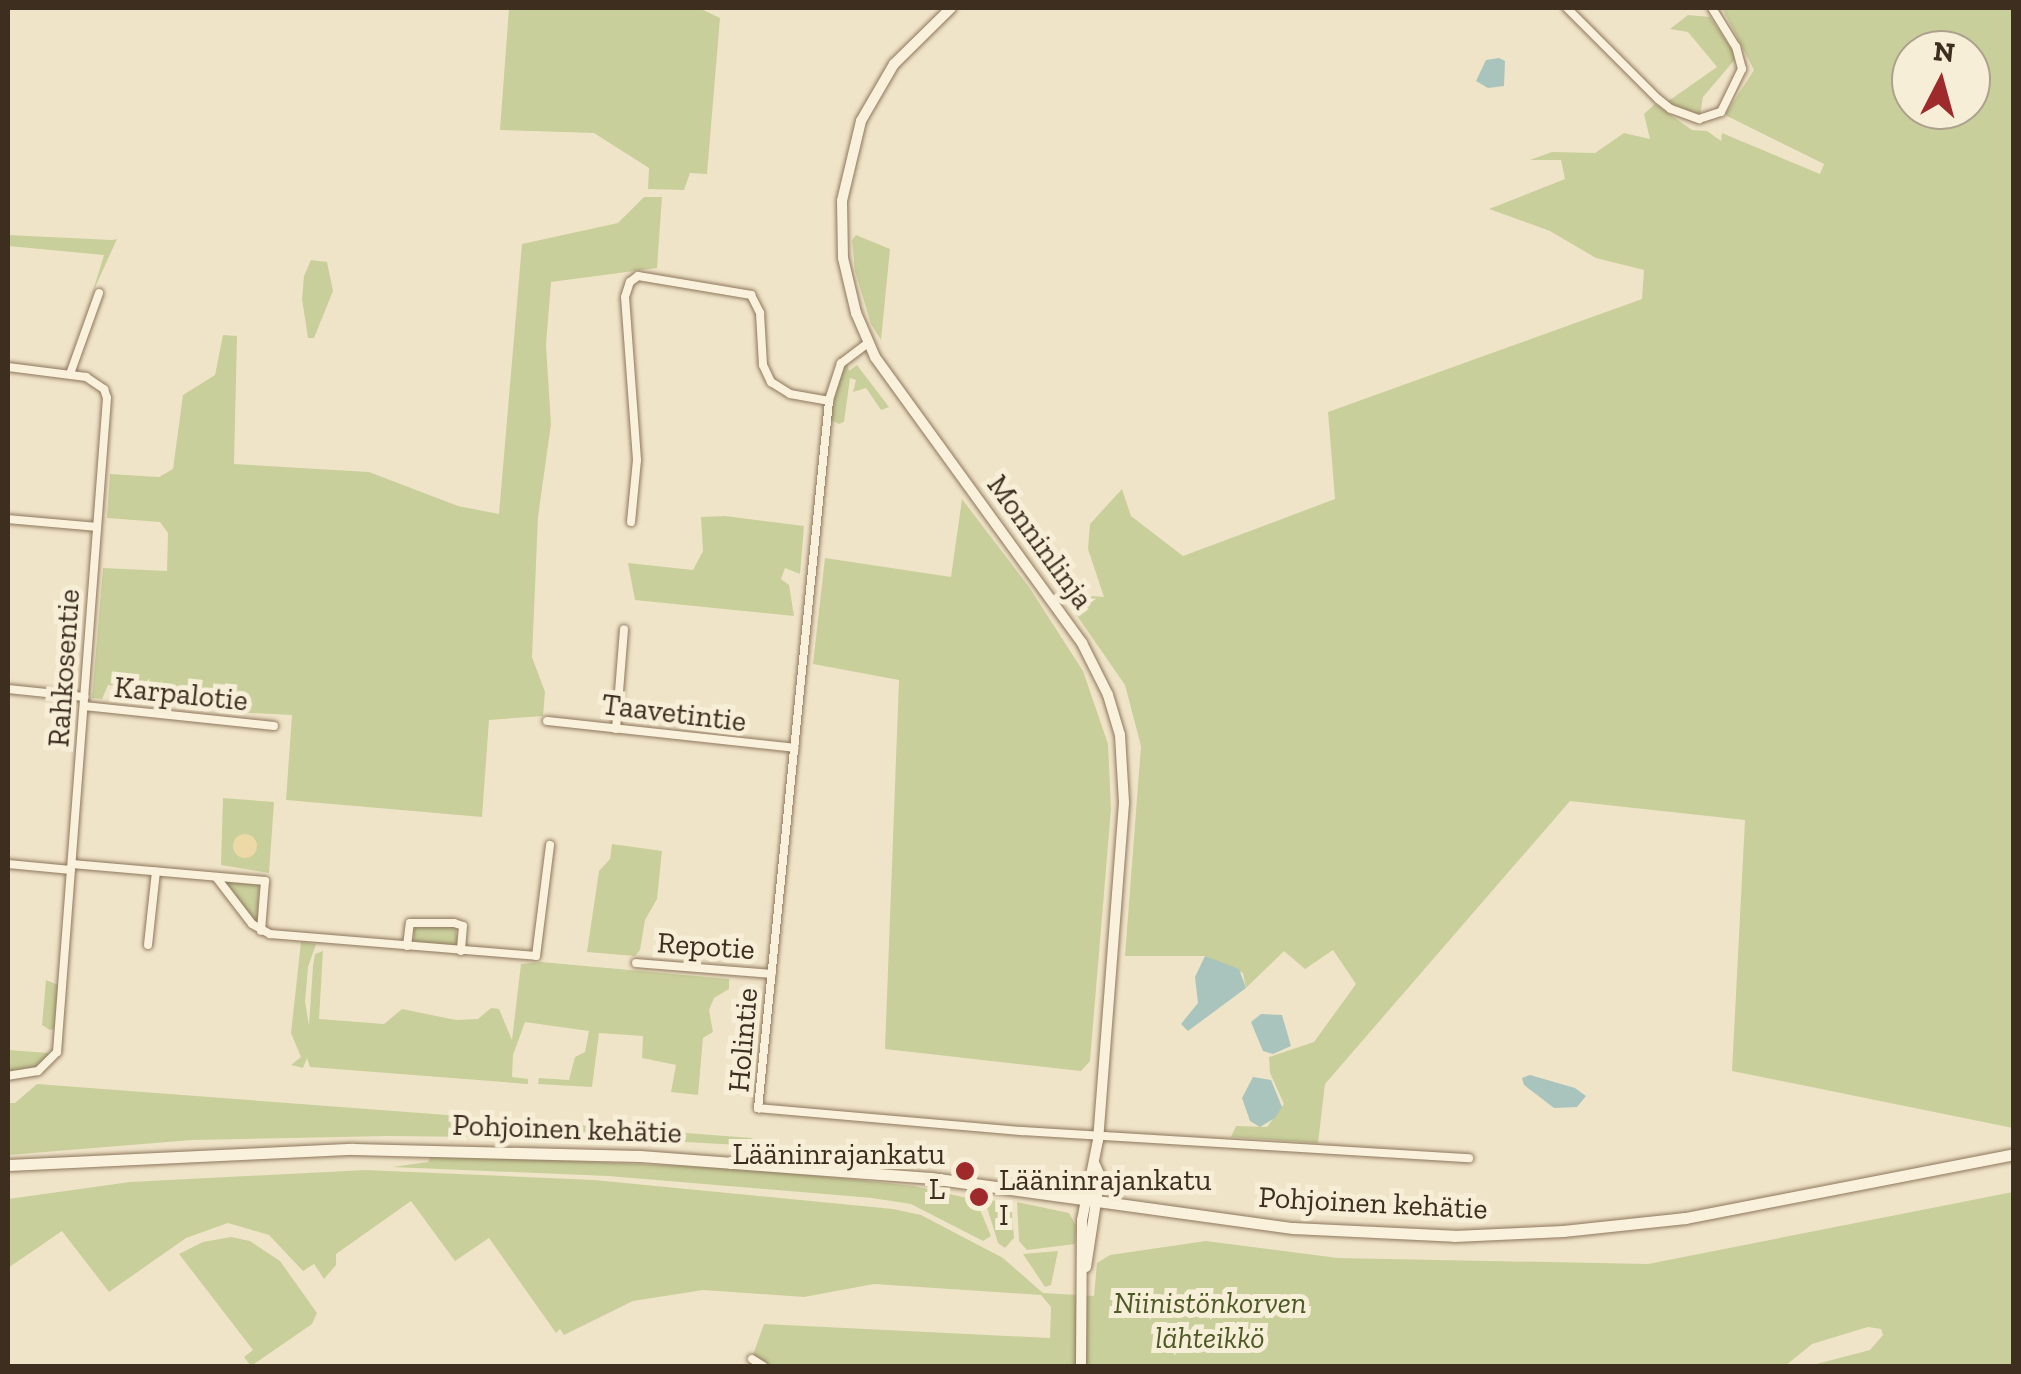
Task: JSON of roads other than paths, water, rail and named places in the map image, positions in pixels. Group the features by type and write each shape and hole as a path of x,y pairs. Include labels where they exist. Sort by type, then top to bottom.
{"main road":[{"name":"Pohjoinen kehätie","path":"8,1165 279,1150 501,1150 794,1166 1348,1233 1512,1234 1685,1218 2014,1154"}],"street":[{"name":"Monninlinja","path":"951,8 912,42 884,78 851,150 841,228 847,279 868,343 1082,643 1114,714 1124,791 1095,1165 1100,1176 1090,1199 1081,1366"},
{"path":"1567,8 1658,99 1698,120 1721,112 1742,68 1736,47 1712,8"},
{"path":"631,522 637,460 625,297 630,282 638,276 750,294 760,312 763,365 771,382 790,394 829,401"},
{"path":"70,374 99,294"},
{"name":"Holintie","path":"868,343 840,363 829,401 758,1108 1469,1158"},
{"name":"Rahkosentie","path":"8,367 96,381 107,398 57,1052 38,1071 8,1076"},
{"path":"8,519 97,527"},
{"path":"616,729 624,628"},
{"name":"Karpalotie","path":"8,688 274,726"},
{"name":"Taavetintie","path":"547,721 794,748"},
{"path":"216,877 261,932 536,956 550,845"},
{"path":"8,864 265,880 261,932"},
{"path":"148,944 156,871"},
{"path":"407,946 410,923 454,923 464,926 461,951"},
{"name":"Repotie","path":"636,963 772,974"},
{"path":"752,1358 763,1366"}],"water":[{"path":"1486,60 1505,61 1504,86 1488,88 1476,81"},
{"path":"1205,956 1239,969 1246,988 1188,1031 1181,1024 1198,1003 1195,977"},
{"path":"1261,1014 1282,1015 1291,1046 1273,1054 1263,1051 1251,1022"},
{"path":"1530,1075 1575,1088 1586,1096 1577,1107 1554,1108 1524,1085 1522,1078"},
{"path":"1253,1077 1271,1080 1282,1107 1275,1118 1260,1127 1250,1121 1242,1098"}],"place":[{"name":"Lääninrajankatu L","path":"965,1171"},
{"name":"Lääninrajankatu I","path":"979,1197"}],"park label":[{"name":"Niinistönkorven lähteikkö","path":"1210,1320"}]}
